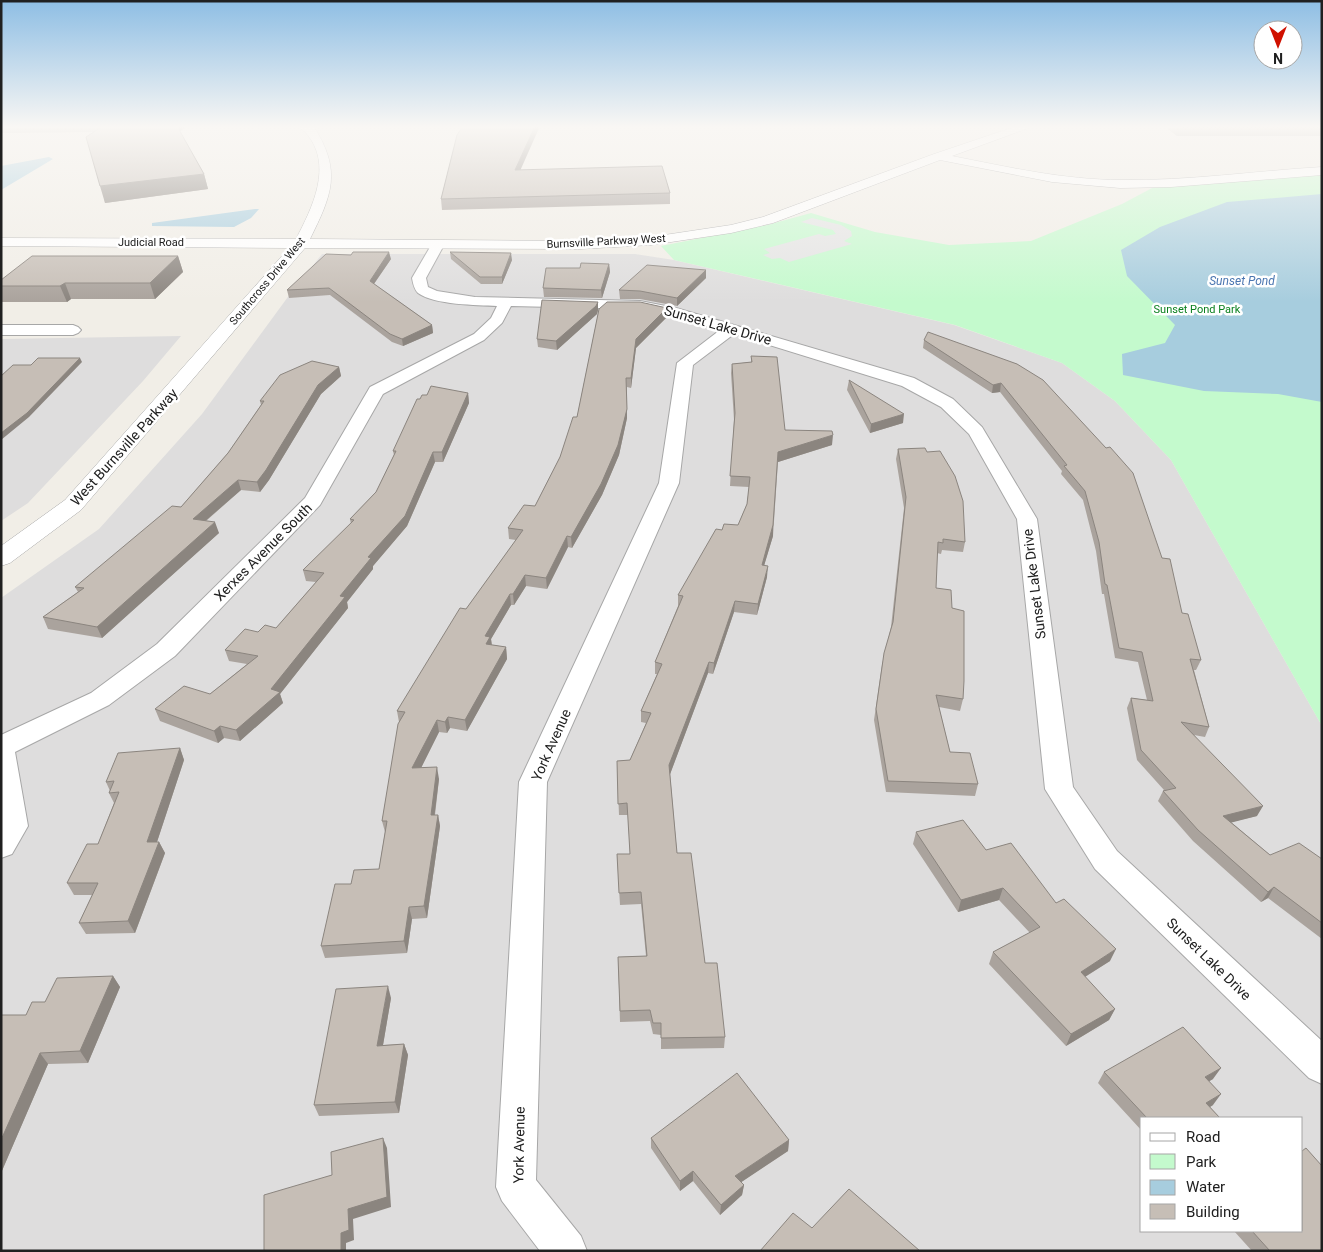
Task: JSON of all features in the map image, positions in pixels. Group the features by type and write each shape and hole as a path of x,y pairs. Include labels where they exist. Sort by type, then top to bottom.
{"street":[{"name":"Southcross Drive West","path":"194,367 302,243 320,206 324,184"},
{"name":"Burnsville Parkway West","path":"302,243 579,245 652,241 731,229 768,220 864,184"},
{"name":"Judicial Road","path":"1,242 302,243"},
{"name":"Sunset Lake Drive","path":"438,245 419,278 422,289 433,295 475,301 640,305 676,312 908,382 947,403 976,431 1027,519 1058,789 1106,860 1322,1066"},
{"name":"Xerxes Avenue South","path":"1,747 100,699 166,650 313,501 376,391 479,337 497,320 506,302"},
{"name":"York Avenue","path":"566,1251 516,1187 533,782 669,483 685,363 733,328"},
{"path":"1,330 73,330"},
{"name":"West Burnsville Parkway","path":"1,558 73,505 194,367"},
{"path":"1,747 12,826 1,846"}],"shaded area":[{"path":"812,218 841,225 851,231 852,236 844,241 852,244 789,262 780,258 772,259 763,255 770,253 764,249 819,234 825,236 836,234 833,230 801,222"},
{"path":"322,254 635,254 674,260 954,325 1062,363 1115,401 1171,460 1322,726 1322,1251 1,1251 1,598 99,529 202,414 293,290"},
{"path":"181,336 143,381 28,503 1,521 1,339"}],"green space":[{"name":"Sunset Pond Park","path":"1190,184 1322,184 1322,726 1171,460 1115,401 1062,363 955,325 674,260 661,246 767,225 811,213 875,232 949,245 1031,241 1122,204 1154,187"}],"water":[{"path":"1,184 10,184 1,190"},
{"name":"Sunset Pond","path":"1322,194 1322,402 1278,394 1204,391 1123,375 1122,354 1165,343 1175,325 1127,276 1121,250 1160,227 1227,202"},
{"path":"259,209 251,218 234,227 152,226 152,223"}],"building":[{"path":"445,184 667,184 670,193 441,199"},
{"path":"353,252 389,252 370,281 432,325 402,339 390,334 329,288 287,290 326,254 351,255"},
{"path":"450,252 511,253 502,277 480,277"},
{"path":"32,256 178,256 150,283 65,283 60,286 1,286 1,280"},
{"path":"581,263 609,264 601,290 543,288 546,268 580,268"},
{"path":"647,265 706,270 677,298 640,291 619,290"},
{"path":"542,300 598,302 596,306 556,341 537,339"},
{"path":"607,302 640,302 667,308 636,339 631,378 626,378 627,409 618,445 601,484 571,537 567,536 546,578 525,575 513,594 510,594 485,636 490,637 486,644 506,647 465,720 448,717 445,722 437,720 412,768 437,767 431,815 438,815 424,906 409,907 404,941 321,946 335,884 351,884 354,870 379,869 387,821 382,821 398,724 405,712 397,711 460,608 466,609 523,530 508,528 524,505 535,506 560,457 573,417 577,417 599,309"},
{"path":"928,332 1017,364 1043,380 1106,448 1110,447 1133,473 1162,558 1170,559 1182,613 1188,614 1201,660 1190,659 1209,727 1181,722 1263,806 1223,816 1270,855 1299,843 1322,859 1322,923 1274,887 1268,892 1198,830 1163,791 1176,788 1141,750 1131,698 1153,701 1142,652 1119,648 1107,585 1105,584 1099,542 1085,491 1064,466 1067,465 1001,383 993,385 924,340"},
{"path":"751,356 777,357 785,430 832,431 833,435 778,452 773,525 762,565 768,566 758,604 735,601 714,663 709,662 669,765 677,853 691,853 705,963 717,963 725,1037 661,1038 661,1023 653,1023 650,1010 620,1011 618,957 647,956 641,892 619,893 617,854 630,854 627,803 618,804 617,761 630,760 651,713 641,711 662,664 655,662 683,596 678,595 716,529 722,530 724,524 738,525 747,504 750,477 730,476 735,413 732,364 752,362"},
{"path":"38,358 80,358 27,413 1,433 1,376 13,365 31,365"},
{"path":"312,361 339,367 318,385 257,482 238,480 193,519 215,522 97,627 43,617 84,588 75,587 172,506 181,507 228,453 264,401 260,401 280,375"},
{"path":"849,380 904,414 871,424"},
{"path":"431,386 468,393 442,452 433,452 405,516 368,557 371,558 340,596 345,597 271,689 280,692 236,730 220,726 214,731 155,709 184,686 210,694 258,656 225,650 245,629 258,632 265,625 276,628 324,573 303,570 354,520 350,519 376,492 396,451 393,451 417,399 420,399 422,395 427,395"},
{"path":"925,448 927,452 940,451 955,476 963,501 965,542 943,539 943,543 938,542 936,588 951,590 952,608 964,611 963,699 936,695 950,752 970,753 978,784 888,781 876,709 884,653 893,622 906,497 898,449"},
{"path":"180,748 147,842 159,842 128,921 79,923 98,883 67,883 87,844 98,844 119,792 109,793 114,781 106,782 118,753"},
{"path":"963,820 986,850 1011,843 1056,903 1064,899 1116,949 1081,972 1115,1009 1071,1034 993,952 1040,927 1003,888 961,900 916,832"},
{"path":"113,976 80,1051 40,1053 1,1140 1,1015 26,1015 32,1002 45,1002 57,978"},
{"path":"388,986 377,1046 404,1044 395,1102 314,1105 336,989"},
{"path":"1183,1027 1221,1068 1205,1077 1221,1094 1206,1103 1219,1117 1146,1117 1104,1072"},
{"path":"737,1073 789,1140 735,1176 744,1185 721,1205 693,1171 680,1181 651,1138"},
{"path":"383,1138 387,1197 348,1209 349,1230 341,1233 341,1251 264,1251 264,1195 332,1175 331,1152"},
{"path":"1306,1148 1322,1166 1322,1251 1270,1251 1253,1232 1303,1232 1303,1150"},
{"path":"849,1189 920,1251 760,1251 793,1213 812,1228"}]}
